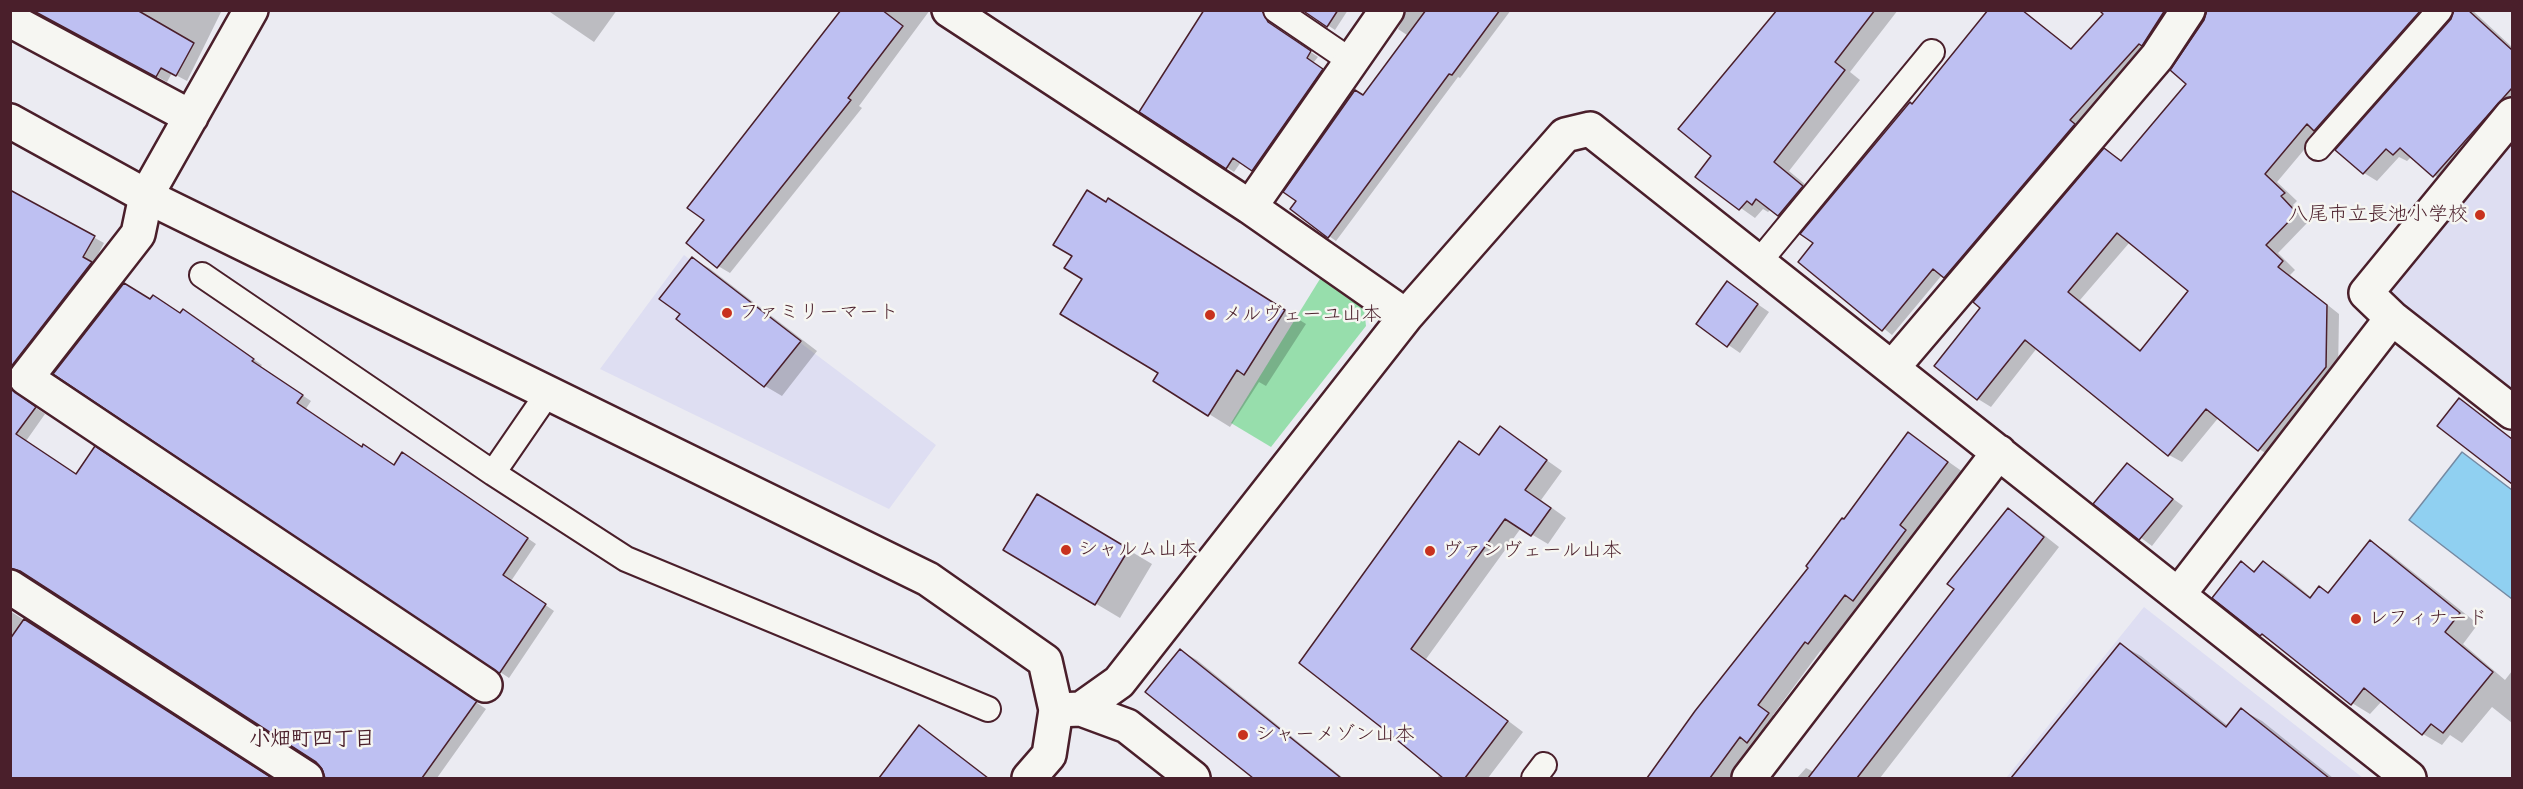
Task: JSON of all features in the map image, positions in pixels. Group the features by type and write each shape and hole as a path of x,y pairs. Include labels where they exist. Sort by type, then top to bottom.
{"street":[{"path":"250,10 146,196 138,234 18,376 485,685"},
{"path":"949,10 1250,207 1406,316"},
{"path":"1250,207 1387,10"},
{"path":"1892,368 2157,57 2188,10"},
{"path":"10,20 191,117"},
{"path":"2512,115 2366,293 2392,318 2512,412"},
{"path":"10,122 146,196 928,579 1045,661 1069,709 1127,726 1193,778"},
{"path":"1029,778 1049,755 1069,709 1119,681 1406,316 1565,135 1590,129 2409,778"},
{"path":"2178,595 2392,318"},
{"path":"1749,778 1999,452"},
{"path":"10,587 306,778"}],"lane":[{"path":"1276,10 1351,61"},
{"path":"2318,148 2440,10"},
{"path":"1758,263 1932,52"},
{"path":"202,275 493,473 626,559 988,709"},
{"path":"493,473 548,393"}],"shaded area":[{"name":"八尾市立長池小学校","path":"2512,136 2512,400 2381,295"},
{"path":"684,255 936,445 889,509 600,369"},
{"path":"2144,607 2363,778 2006,778"}],"green space":[{"path":"1323,274 1363,300 1366,326 1271,447 1231,423"}],"water":[{"path":"2462,452 2512,490 2512,599 2409,520"}],"building":[{"path":"32,10 137,10 194,43 176,76 161,68 156,77"},
{"path":"841,10 882,10 903,26 848,98 851,100 717,268 686,243 704,220 687,208"},
{"path":"1204,10 1262,10 1268,22 1311,51 1307,58 1323,69 1252,171 1233,158 1226,169 1139,112"},
{"path":"1302,10 1338,10 1327,27"},
{"path":"1426,10 1500,10 1452,75 1449,74 1328,238 1290,209 1296,201 1283,192 1355,90 1363,95"},
{"path":"1777,10 1875,10 1835,62 1845,70 1774,162 1803,186 1778,216 1756,199 1752,205 1747,201 1739,210 1695,177 1711,156 1678,129"},
{"path":"1988,10 2022,10 2071,49 2103,14 2099,10 2165,10 2142,46 2139,44 2070,120 2075,124 1944,278 1933,269 1882,331 1798,262 1813,243 1800,234 1910,102 1912,104"},
{"path":"2207,10 2421,10 2314,131 2307,124 2265,174 2285,193 2281,196 2297,213 2266,245 2283,261 2278,267 2327,305 2326,367 2258,451 2206,409 2168,456 2025,340 1977,400 1934,366 1980,308 1973,302 2104,148 2121,161 2186,84 2170,70 2204,20","holes":["2117,233 2188,291 2140,351 2068,292"]},
{"path":"2454,10 2468,10 2512,50 2512,88 2433,177 2400,148 2393,155 2386,149 2363,174 2335,150 2451,19"},
{"path":"10,190 95,236 83,257 92,262 10,368"},
{"name":"メルヴェーユ山本","path":"1087,190 1106,202 1108,198 1285,310 1244,375 1237,370 1208,416 1153,381 1158,373 1060,314 1082,279 1064,268 1072,256 1053,245"},
{"path":"692,257 801,341 764,387 676,319 680,314 659,299"},
{"path":"1727,281 1758,304 1727,347 1696,324"},
{"path":"124,283 150,299 153,295 180,313 183,309 254,359 252,361 303,395 297,403 362,447 363,444 394,465 402,452 528,538 503,575 546,604 499,674 53,374"},
{"path":"10,388 36,407 16,434 76,474 95,446 477,701 422,778 325,778 316,762 20,571 10,568"},
{"path":"2459,398 2512,439 2512,484 2437,426"},
{"path":"1500,426 1547,460 1525,490 1551,508 1531,536 1505,519 1411,649 1508,721 1465,778 1443,778 1299,663 1459,441 1479,455"},
{"path":"1908,432 1948,462 1900,525 1906,530 1853,601 1845,595 1808,644 1805,642 1758,705 1769,713 1747,743 1740,737 1710,778 1647,778 1695,711 1808,568 1806,566"},
{"path":"2127,463 2173,499 2139,540 2093,504"},
{"name":"シャルム山本","path":"1037,494 1129,549 1095,605 1003,550"},
{"path":"2008,508 2044,537 1857,778 1808,778 1954,589 1947,584"},
{"path":"2370,540 2460,613 2445,632 2493,672 2443,733 2431,724 2422,735 2364,688 2351,705 2262,634 2260,636 2212,598 2241,561 2254,572 2263,561 2310,598 2319,586 2328,593"},
{"path":"24,619 272,778 10,778 10,639"},
{"path":"2120,643 2226,727 2241,708 2329,778 2011,778"},
{"name":"シャーメゾン山本","path":"1180,649 1341,778 1253,778 1145,692"},
{"path":"919,725 988,778 879,778"}],"place":[{"name":"八尾市立長池小学校","path":"2480,215"},
{"name":"ファミリーマート","path":"727,313"},
{"name":"メルヴェーユ山本","path":"1210,315"},
{"name":"シャルム山本","path":"1066,550"},
{"name":"ヴァンヴェール山本","path":"1430,551"},
{"name":"レフィナード","path":"2356,619"},
{"name":"シャーメゾン山本","path":"1243,735"}],"district":[{"name":"小畑町四丁目","path":"312,739"}]}
